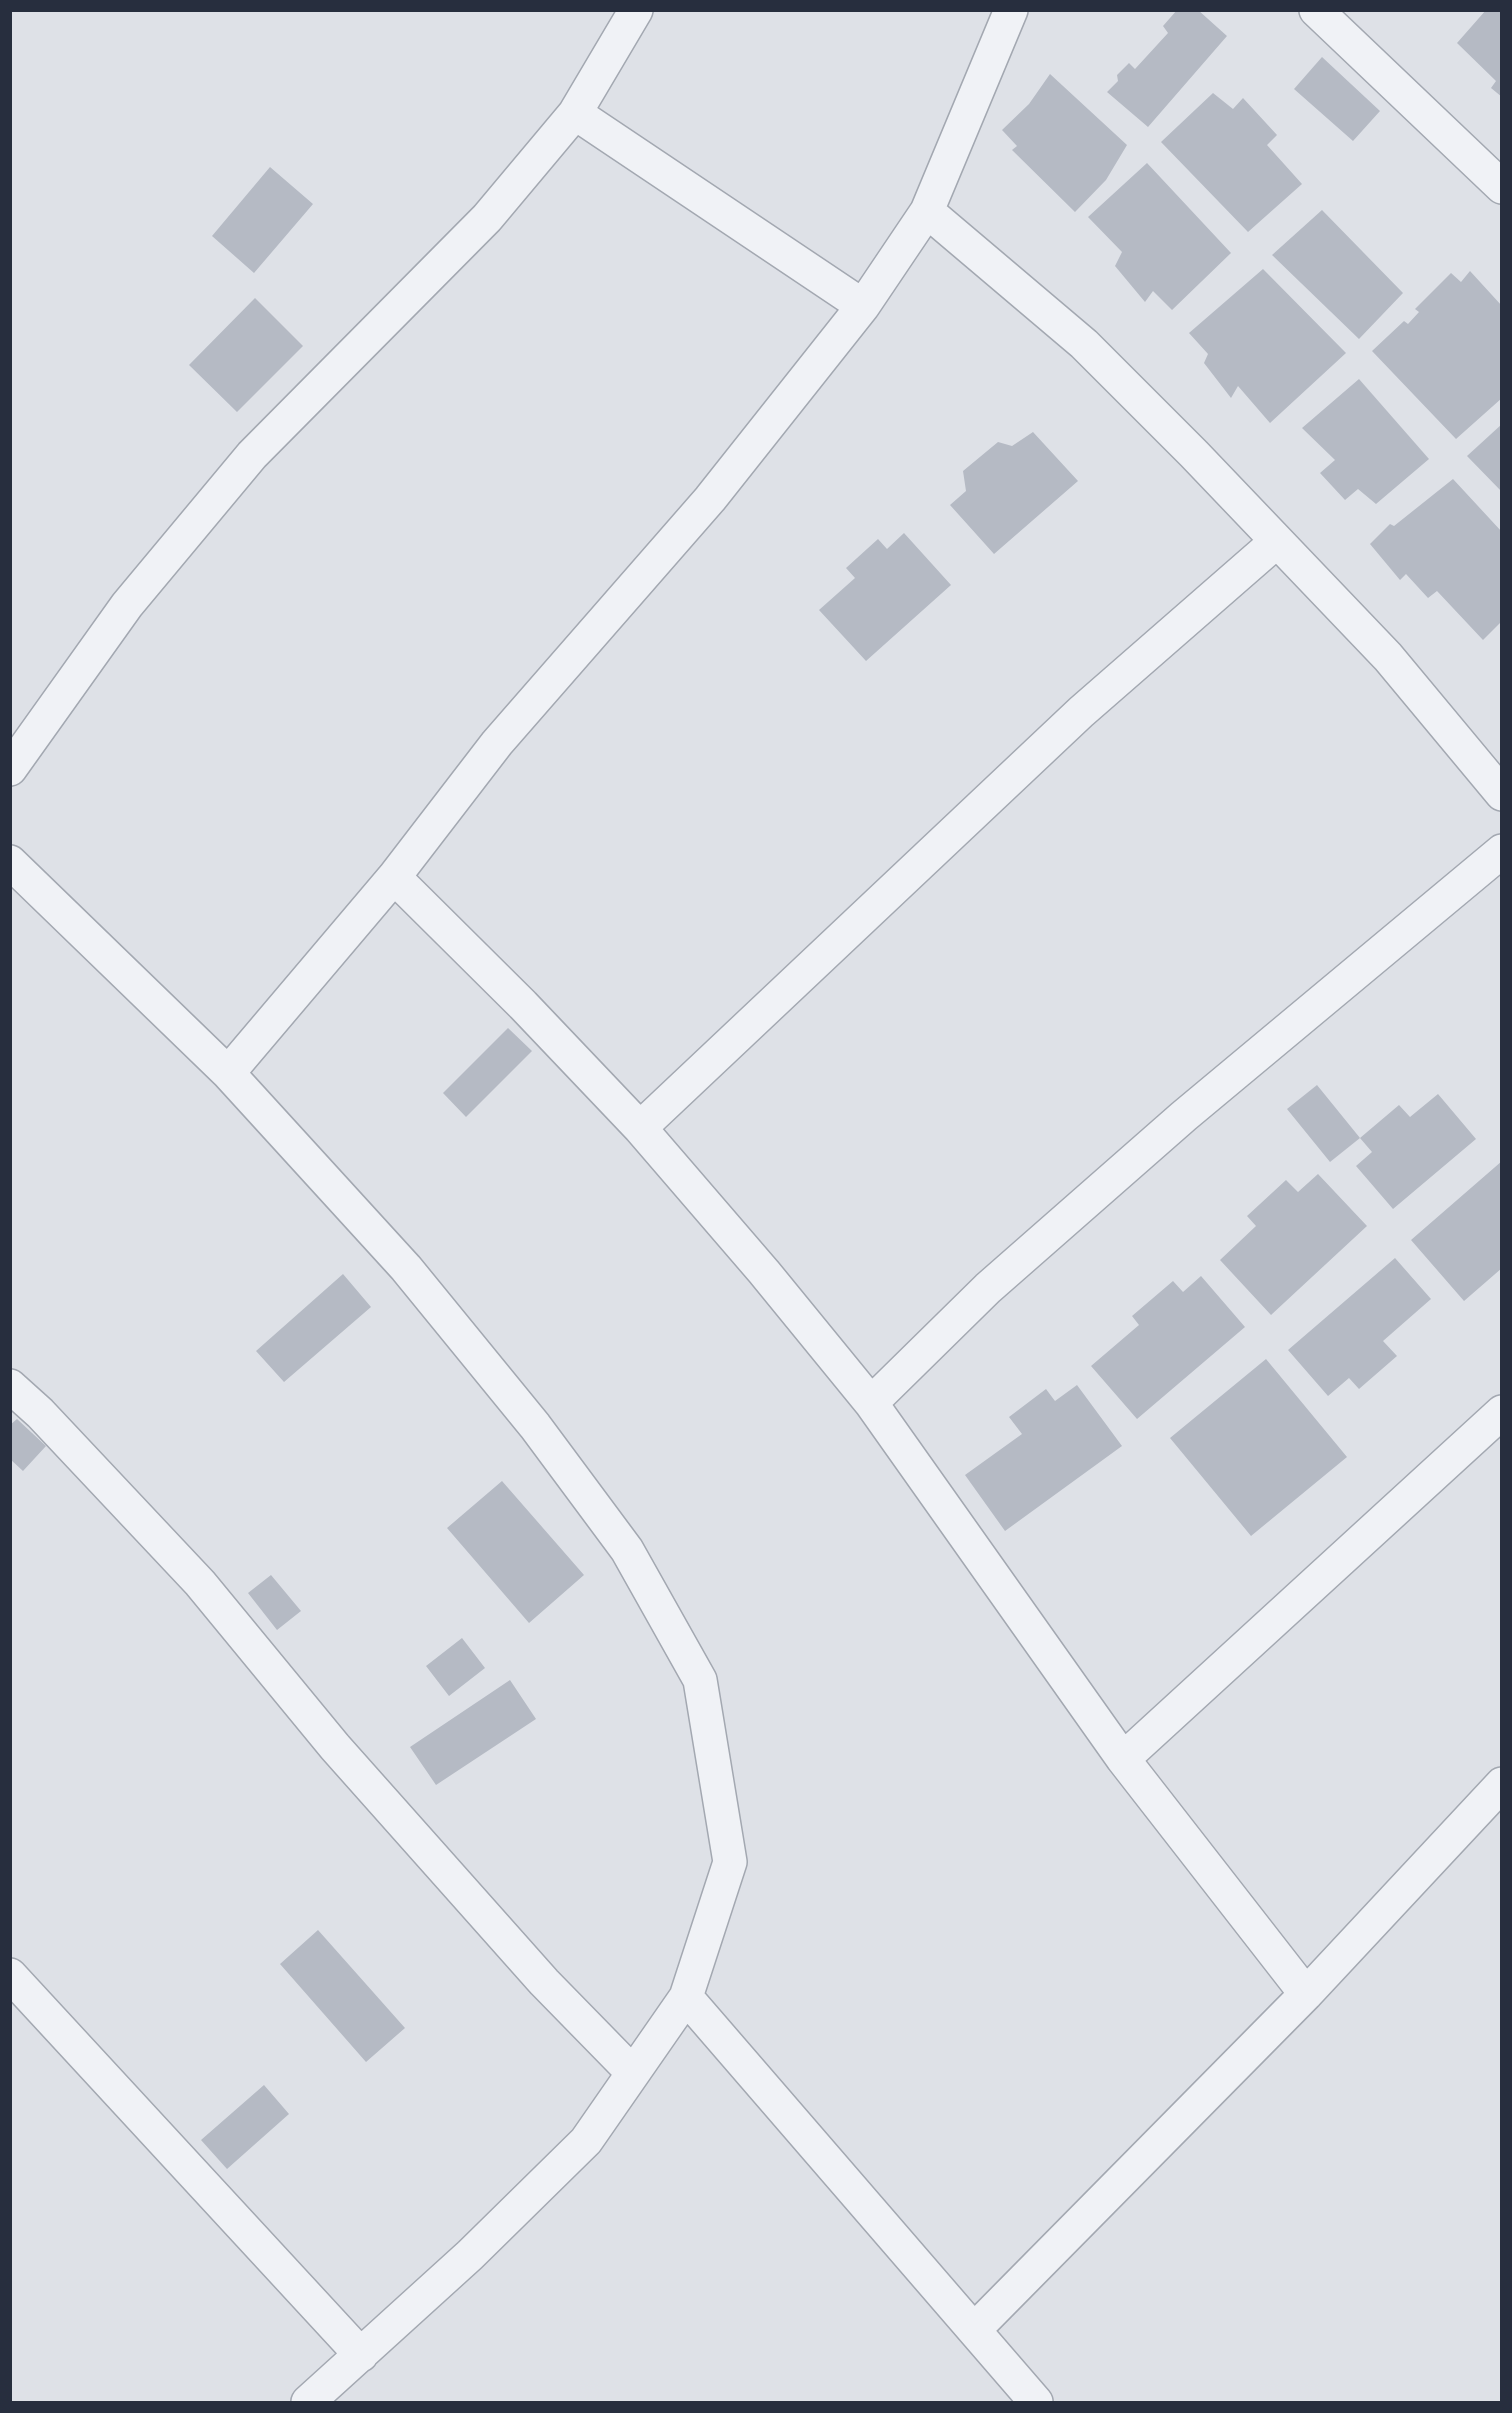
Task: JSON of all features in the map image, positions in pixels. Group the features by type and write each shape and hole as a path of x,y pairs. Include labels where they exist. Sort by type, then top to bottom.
{"street":[{"path":"10,770 127,605 252,455 487,218 575,113 636,10"},
{"path":"228,1072 394,877 497,743 710,499 863,306 927,211 1011,10"},
{"path":"1316,10 1502,187"},
{"path":"575,113 863,306"},
{"path":"927,211 1084,344 1388,657 1502,794"},
{"path":"640,1128 1073,720 1277,541"},
{"path":"871,1403 988,1288 1184,1116 1502,851"},
{"path":"10,862 228,1072 406,1268 535,1426 627,1550 700,1680 730,1862 686,1997 586,2141 470,2255 309,2403"},
{"path":"394,877 523,1005 640,1128 764,1272 871,1403 1123,1759 1306,1994"},
{"path":"10,1386 40,1413 200,1583 343,1756 544,1982 633,2073"},
{"path":"1123,1759 1502,1412"},
{"path":"974,2330 1306,1994 1502,1784"},
{"path":"10,1975 361,2355"},
{"path":"686,1997 1036,2403"}],"building":[{"path":"1177,10 1198,10 1227,36 1148,127 1107,92 1118,81 1117,75 1129,63 1135,69 1168,33 1163,26"},
{"path":"1486,10 1502,10 1502,97 1491,88 1496,81 1457,43"},
{"path":"1322,57 1380,111 1353,141 1294,89"},
{"path":"1050,74 1127,145 1106,180 1075,212 1012,150 1017,146 1002,130 1029,104"},
{"path":"1213,93 1233,109 1243,98 1277,135 1267,145 1302,184 1248,232 1161,142"},
{"path":"1147,163 1231,253 1172,310 1153,291 1145,302 1115,266 1122,252 1088,217"},
{"path":"270,167 313,204 254,273 212,236"},
{"path":"1322,210 1403,293 1359,339 1272,255"},
{"path":"1263,269 1346,353 1270,423 1238,386 1231,398 1204,363 1208,354 1189,333"},
{"path":"1470,271 1502,306 1502,398 1456,439 1372,351 1404,321 1408,324 1419,312 1415,309 1451,273 1461,282"},
{"path":"255,298 303,346 237,412 189,365"},
{"path":"1359,379 1429,459 1376,504 1358,489 1345,500 1320,473 1335,460 1302,428"},
{"path":"1502,424 1502,492 1467,456"},
{"path":"1033,432 1078,481 994,554 950,505 966,491 963,471 998,442 1012,446"},
{"path":"1453,479 1502,532 1502,621 1483,640 1437,591 1428,598 1406,574 1400,580 1370,544 1390,524 1394,526"},
{"path":"904,533 951,585 866,661 819,610 855,578 846,568 878,539 887,549"},
{"path":"508,1028 532,1051 466,1117 443,1093"},
{"path":"1317,1085 1360,1138 1330,1162 1287,1109"},
{"path":"1438,1094 1476,1139 1393,1209 1356,1166 1372,1152 1360,1138 1399,1105 1410,1117"},
{"path":"1502,1161 1502,1268 1464,1301 1411,1240"},
{"path":"1318,1174 1367,1226 1271,1315 1220,1260 1256,1226 1247,1216 1286,1180 1298,1192"},
{"path":"1395,1258 1431,1299 1383,1341 1397,1356 1359,1389 1349,1378 1328,1396 1288,1350"},
{"path":"343,1274 371,1307 284,1382 256,1351"},
{"path":"1201,1276 1245,1327 1137,1419 1091,1366 1139,1325 1132,1316 1173,1281 1183,1292"},
{"path":"1266,1359 1347,1457 1251,1536 1170,1438"},
{"path":"1077,1385 1122,1446 1005,1531 965,1475 1022,1434 1009,1417 1046,1389 1055,1401"},
{"path":"17,1419 46,1446 23,1471 10,1459 10,1425"},
{"path":"502,1481 584,1575 529,1623 447,1528"},
{"path":"271,1575 301,1611 277,1630 248,1593"},
{"path":"462,1638 485,1668 449,1696 426,1666"},
{"path":"510,1680 536,1719 436,1785 410,1747"},
{"path":"318,1930 405,2028 366,2062 280,1964"},
{"path":"264,2085 289,2114 227,2169 201,2140"}]}
